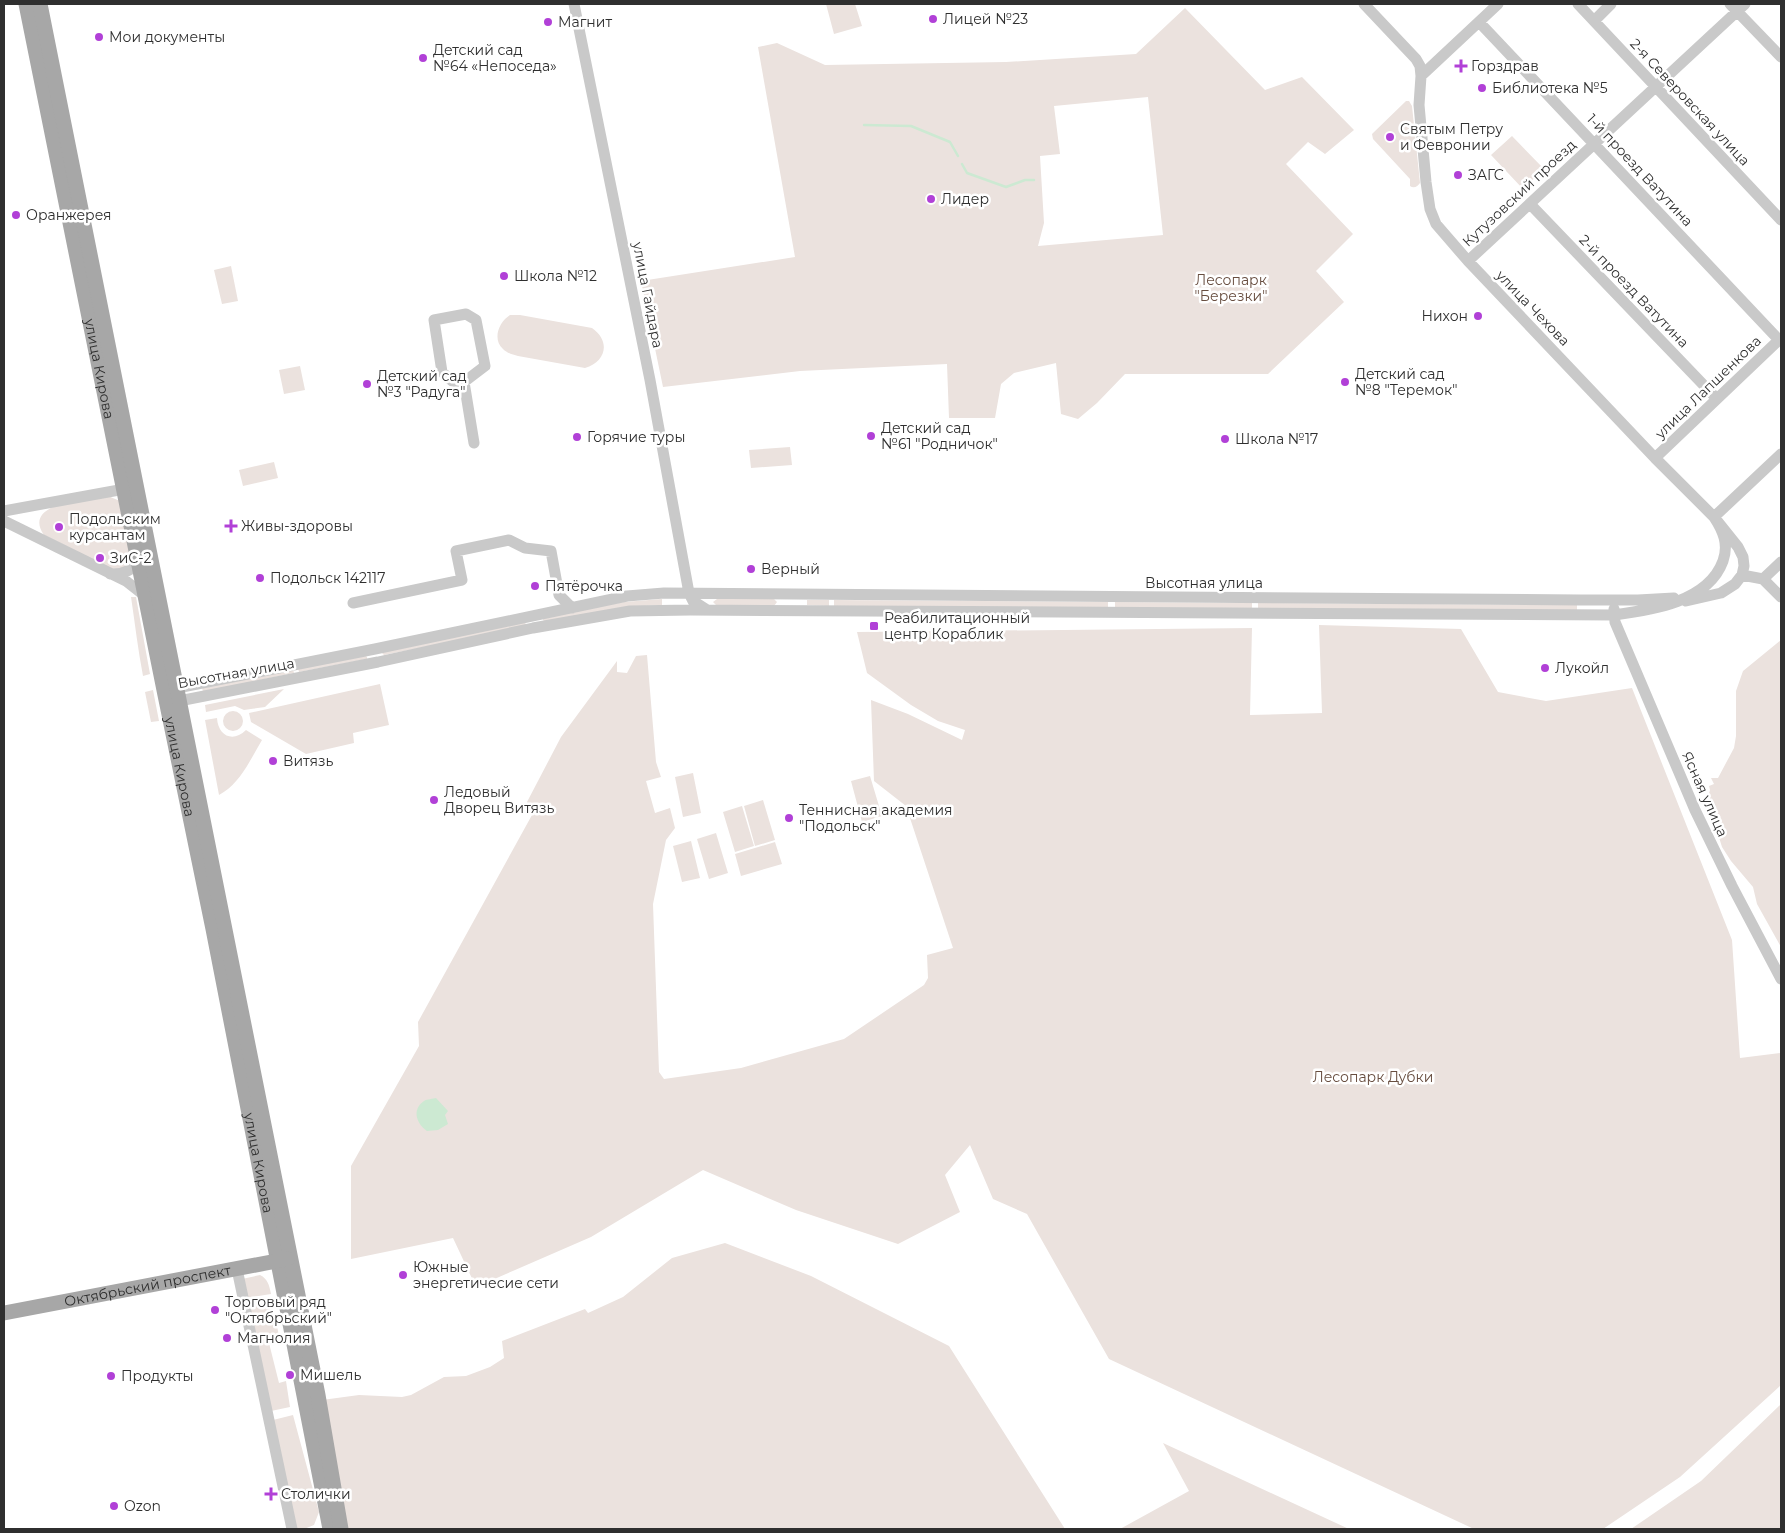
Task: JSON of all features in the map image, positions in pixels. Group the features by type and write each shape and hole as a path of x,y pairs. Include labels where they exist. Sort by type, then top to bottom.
{"main road":[{"name":"улица Кирова","path":"26,4 130,488 148,546 174,695 285,1260 330,1529"},
{"name":"улица Кирова","path":"40,4 130,488 139,564 145,596 174,695"},
{"name":"улица Кирова","path":"285,1260 318,1395 341,1529"},
{"name":"Октябрьский проспект","path":"4,1313 285,1260"}],"street":[{"name":"улица Гайдара","path":"574,4 650,380 689,593"},
{"path":"1364,4 1416,59 1420,66 1421,76"},
{"path":"1421,76 1498,4"},
{"name":"2-я Северовская улица","path":"1578,4 1781,220"},
{"path":"1594,21 1611,4"},
{"path":"1737,6 1781,58"},
{"name":"Кутузовский проезд","path":"1468,261 1656,87 1737,6"},
{"name":"1-й проезд Ватутина","path":"1479,22 1780,339"},
{"name":"улица Чехова","path":"1421,76 1419,105 1424,163 1430,209 1436,224 1468,261 1655,458 1714,517 1738,547 1743,557 1742,575"},
{"name":"2-й проезд Ватутина","path":"1530,204 1717,399"},
{"path":"466,314 476,320 485,366 464,382 452,381 442,372 434,320 466,314"},
{"name":"улица Лапшенкова","path":"1655,458 1780,339"},
{"path":"464,382 474,443"},
{"path":"1714,517 1781,454"},
{"path":"4,511 130,488"},
{"name":"улица Чехова","path":"1688,596 1704,587 1719,572 1726,552 1724,532 1714,517"},
{"path":"4,521 126,581 145,596"},
{"path":"353,603 462,580 456,551 509,540 525,548 550,551 559,595 572,608"},
{"path":"110,574 124,572 139,564 148,546"},
{"path":"1763,579 1781,562"},
{"path":"1669,604 1721,593 1735,584 1742,575 1763,579 1781,597"},
{"path":"671,610 680,606 686,600 689,593"},
{"path":"689,593 699,606 707,610"},
{"name":"Высотная улица","path":"174,695 375,649 627,596 689,593 1638,600 1688,596"},
{"path":"793,595 793,610"},
{"name":"Высотная улица","path":"174,695 378,662 537,628 630,611 793,610 1614,615 1633,613 1669,604 1688,596"},
{"path":"1614,600 1614,615"},
{"path":"1620,632 1627,618 1633,613"},
{"name":"Ясная улица","path":"1614,615 1695,810 1781,979"},
{"path":"534,616 537,628"},
{"path":"375,649 378,662"},
{"path":"238,1269 292,1529"}],"green space":[{"path":"826,4 855,4 862,26 834,34"},
{"name":"Лесопарк \"Березки\"","path":"1185,8 1265,90 1302,77 1354,130 1325,154 1308,142 1286,164 1353,234 1316,271 1344,302 1268,374 1125,374 1097,403 1078,419 1061,414 1056,363 1014,373 1001,384 995,418 949,418 947,364 800,371 663,387 641,281 795,257 758,47 777,43 825,65 1006,62 1136,54","holes":["1148,97 1163,235 1038,246 1044,223 1040,156 1060,154 1054,106"]},
{"path":"1406,101 1409,101 1412,106 1420,183 1414,187 1410,186 1410,179 1373,139 1372,134"},
{"path":"1512,136 1544,169 1523,189 1491,155"},
{"path":"231,266 238,301 222,304 214,270"},
{"path":"510,315 520,315 592,328 602,339 604,351 598,361 585,368 510,354 500,345 497,336 500,326"},
{"path":"300,366 305,390 284,394 279,370"},
{"path":"790,447 792,465 751,468 749,450"},
{"path":"274,462 278,478 243,486 239,470"},
{"path":"108,496 120,501 131,558 127,566 119,570 112,569 44,535 39,524 42,515 49,509 73,501"},
{"path":"131,597 136,597 150,674 143,676 138,647"},
{"path":"662,599 662,605 625,607 545,622 543,620 543,617 624,602"},
{"path":"717,599 774,599 777,602 774,606 717,606 713,602"},
{"path":"807,600 829,600 829,606 807,605"},
{"path":"834,600 1108,602 1108,608 834,606"},
{"path":"1115,602 1252,603 1252,609 1115,608"},
{"path":"1258,603 1577,605 1577,610 1258,609"},
{"path":"524,622 526,624 525,627 384,655 382,653 383,651"},
{"name":"Лесопарк Дубки","path":"1319,625 1461,629 1498,692 1546,701 1632,688 1732,940 1740,1058 1781,1053 1781,1385 1680,1477 1603,1529 1474,1529 1109,1359 1027,1214 993,1199 970,1145 945,1175 960,1212 898,1244 796,1210 703,1170 591,1237 476,1287 453,1238 351,1259 351,1166 419,1046 418,1022 532,815 527,802 561,737 617,661 617,672 627,673 636,656 647,655 656,762 661,777 646,781 655,813 670,808 675,828 666,840 653,904 659,1072 664,1079 741,1068 844,1039 924,985 928,978 927,955 953,948 906,806 874,781 871,700 908,714 962,740 965,730 938,721 911,705 867,673 857,632 1252,628 1250,715 1322,713"},
{"path":"1781,640 1781,947 1757,904 1753,887 1722,847 1712,804 1708,796 1709,786 1714,784 1711,778 1718,778 1734,748 1736,736 1736,691 1743,671"},
{"path":"365,655 367,659 299,672 298,668"},
{"path":"293,669 294,673 203,692 202,687"},
{"path":"380,684 389,725 353,733 354,743 306,754 251,722 249,713"},
{"path":"284,689 265,707 244,710 235,706 206,712 205,705"},
{"path":"153,690 159,721 151,722 145,692"},
{"path":"233,711 240,714 243,721 240,728 233,731 226,728 223,721 226,714"},
{"path":"217,718 220,729 227,736 236,736 246,730 262,740 239,778 219,795 205,720"},
{"path":"693,773 701,813 683,817 675,777"},
{"path":"870,776 882,816 862,822 851,781"},
{"path":"763,800 775,840 755,846 744,806"},
{"path":"742,806 754,846 735,852 723,812"},
{"path":"716,833 728,873 709,879 697,839"},
{"path":"691,841 700,878 682,882 673,846"},
{"path":"775,842 782,864 741,876 735,854"},
{"path":"725,1243 811,1276 949,1346 1065,1529 347,1529 322,1400 359,1395 402,1397 411,1395 444,1377 466,1376 490,1367 504,1358 502,1341 585,1309 588,1313 623,1297 672,1258"},
{"path":"260,1275 269,1285 271,1294 246,1298 242,1279"},
{"path":"272,1301 280,1341 269,1343 279,1383 286,1381 290,1407 271,1411 247,1305"},
{"path":"1781,1404 1781,1529 1631,1529 1701,1481"},
{"path":"293,1415 319,1512 314,1525 304,1529 295,1529 273,1420"},
{"path":"1163,1443 1349,1529 1120,1529 1189,1491"}],"shaded area":[{"path":"436,1098 448,1111 445,1115 448,1124 438,1130 427,1131 418,1121 418,1108 424,1101"}],"waterway":[{"path":"864,125 911,126 950,142 958,156"},
{"path":"962,164 967,173 1006,187 1025,180 1034,180"}],"place":[{"name":"Лицей №23","path":"933,19"},
{"name":"Магнит","path":"548,22"},
{"name":"Мои документы","path":"99,37"},
{"name":"Детский сад №64 «Непоседа»","path":"423,58"},
{"name":"Горздрав","path":"1461,66"},
{"name":"Библиотека №5","path":"1482,88"},
{"name":"Святым Петру и Февронии","path":"1390,137"},
{"name":"ЗАГС","path":"1458,175"},
{"name":"Лидер","path":"931,199"},
{"name":"Оранжерея","path":"16,215"},
{"name":"Школа №12","path":"504,276"},
{"name":"Нихон","path":"1478,316"},
{"name":"Детский сад №8 \"Теремок\"","path":"1345,382"},
{"name":"Детский сад №3 \"Радуга\"","path":"367,384"},
{"name":"Детский сад №61 \"Родничок\"","path":"871,436"},
{"name":"Горячие туры","path":"577,437"},
{"name":"Школа №17","path":"1225,439"},
{"name":"Живы-здоровы","path":"231,526"},
{"name":"Подольским курсантам","path":"59,527"},
{"name":"ЗиС-2","path":"100,558"},
{"name":"Верный","path":"751,569"},
{"name":"Подольск 142117","path":"260,578"},
{"name":"Пятёрочка","path":"535,586"},
{"name":"Реабилитационный центр Кораблик","path":"874,626"},
{"name":"Лукойл","path":"1545,668"},
{"name":"Витязь","path":"273,761"},
{"name":"Ледовый Дворец Витязь","path":"434,800"},
{"name":"Теннисная академия \"Подольск\"","path":"789,818"},
{"name":"Южные энергетичесие сети","path":"403,1275"},
{"name":"Торговый ряд \"Октябрьский\"","path":"215,1310"},
{"name":"Магнолия","path":"227,1338"},
{"name":"Мишель","path":"290,1375"},
{"name":"Продукты","path":"111,1376"},
{"name":"Столички","path":"271,1494"},
{"name":"Ozon","path":"114,1506"}]}
